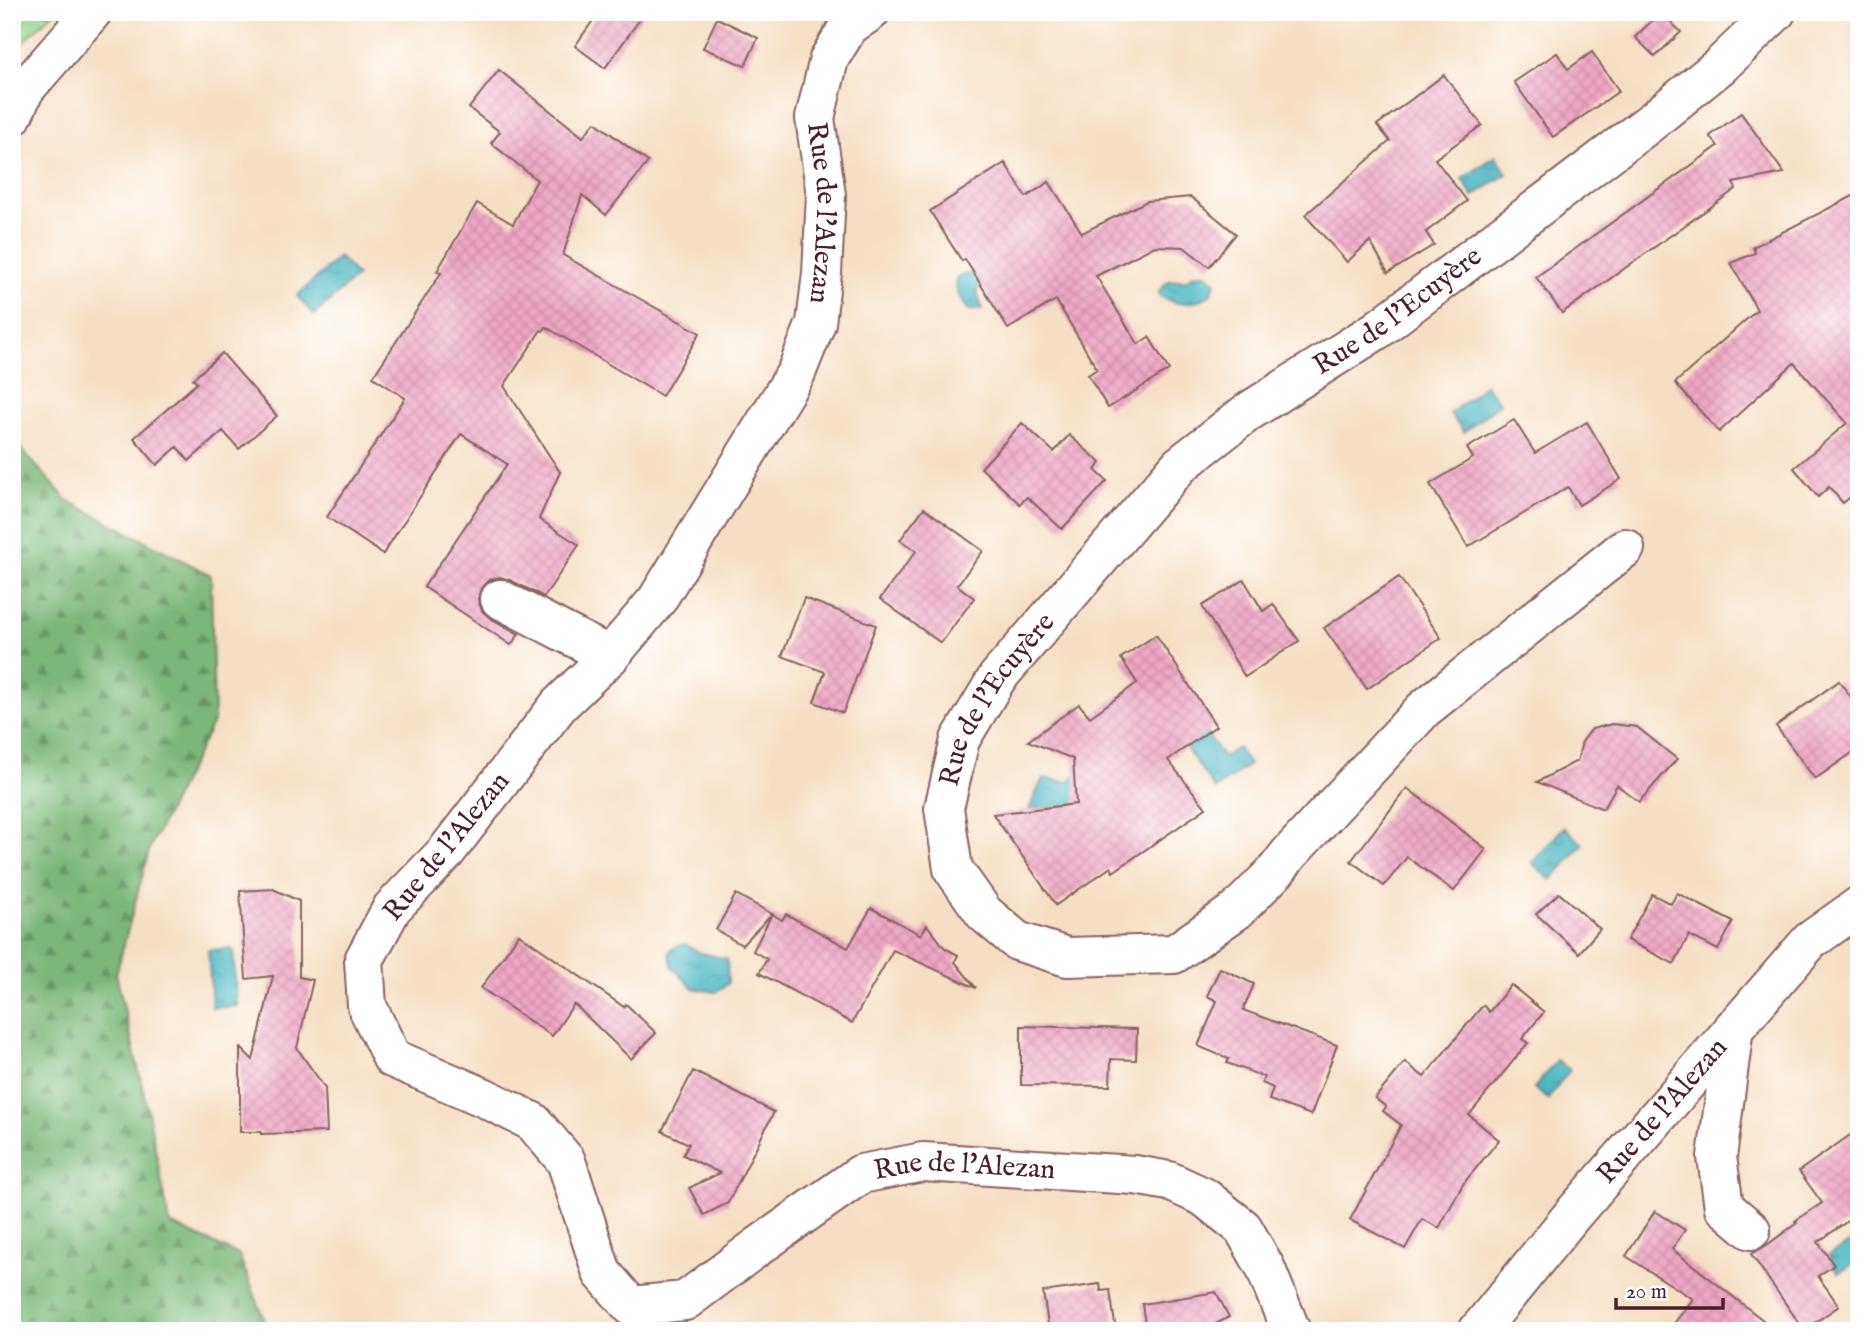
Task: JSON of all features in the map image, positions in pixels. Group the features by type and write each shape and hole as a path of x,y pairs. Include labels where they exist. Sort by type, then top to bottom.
{"street":[{"path":"12,117 25,89 92,12"},
{"name":"Rue de l'Alezan","path":"870,12 849,26 829,59 815,118 826,195 822,273 816,323 796,373 657,600 610,656 559,705 446,852 392,908 364,960 367,1006 392,1058 533,1122 566,1161 602,1273 631,1306 685,1301 861,1174 923,1162 1135,1175 1181,1186 1204,1197 1243,1228 1265,1267 1291,1331"},
{"name":"Rue de l'Ecuyère","path":"1625,548 1424,709 1237,910 1174,954 1067,957 1017,941 984,913 953,869 944,808 960,740 997,678 1180,465 1248,412 1377,330 1661,114 1721,65 1776,12"},
{"path":"500,599 610,656"},
{"name":"Rue de l'Alezan","path":"1478,1331 1573,1214 1810,941 1859,906"},
{"path":"1734,1027 1717,1157 1724,1207 1751,1230"}],"green space":[{"path":"12,12 54,12 22,43 12,66"},
{"path":"12,439 68,501 211,575 214,720 150,847 116,974 147,1107 170,1224 239,1255 267,1331 12,1331"}],"water":[{"path":"1496,156 1507,174 1473,196 1462,179"},
{"path":"339,257 357,276 314,315 297,296"},
{"path":"986,267 977,291 982,310 969,310 958,295 958,277"},
{"path":"1194,274 1206,274 1216,282 1210,295 1197,301 1178,303 1159,295 1159,291 1168,281 1187,280"},
{"path":"1485,385 1500,403 1464,432 1450,414"},
{"path":"1203,728 1223,757 1238,748 1249,765 1215,789 1182,742"},
{"path":"1086,764 1087,803 1029,809 1043,778 1068,782"},
{"path":"1564,827 1583,844 1551,880 1532,863"},
{"path":"685,944 701,953 727,959 728,983 716,992 693,988 673,968 669,952"},
{"path":"233,949 237,1006 212,1008 208,950"},
{"path":"1557,1060 1570,1070 1548,1099 1534,1088"},
{"path":"1859,1237 1859,1260 1839,1273 1828,1256"}],"building":[{"path":"599,12 645,12 605,68 575,46"},
{"path":"1661,12 1681,32 1655,57 1635,37"},
{"path":"717,18 758,38 745,66 703,48"},
{"path":"1592,52 1619,91 1553,137 1514,82 1557,53 1568,69"},
{"path":"499,70 583,137 595,122 648,162 606,215 582,195 563,255 700,333 662,396 546,327 541,330 504,386 560,472 539,519 579,545 544,597 500,577 489,580 481,588 478,599 482,611 519,634 511,645 424,587 507,464 461,434 383,554 327,517 405,398 373,377 441,273 437,271 477,203 513,224 537,180 491,143 500,132 469,108"},
{"path":"1444,75 1482,125 1435,159 1467,201 1426,232 1434,245 1388,273 1370,241 1347,262 1305,215 1390,141 1377,125"},
{"path":"1741,113 1784,173 1733,183 1736,189 1562,313 1536,277 1718,146 1710,136"},
{"path":"1005,163 1026,197 1049,182 1082,233 1147,201 1191,197 1236,234 1209,267 1184,247 1155,246 1096,276 1138,344 1149,337 1169,370 1108,408 1088,375 1097,369 1056,300 1008,329 965,259 962,261 930,211"},
{"path":"1859,193 1859,490 1843,503 1829,487 1818,497 1794,468 1847,423 1794,363 1719,432 1675,383 1757,310 1731,263 1755,253 1753,247"},
{"path":"222,353 277,416 239,449 223,431 189,461 177,447 157,465 134,438 197,383 193,379"},
{"path":"1514,420 1535,453 1587,422 1621,479 1579,505 1568,487 1468,547 1430,484 1473,458 1467,448"},
{"path":"1022,423 1054,452 1069,435 1101,463 1095,470 1107,481 1062,529 1027,497 1020,504 981,468"},
{"path":"924,508 983,551 957,585 974,598 941,643 880,599 916,551 900,540"},
{"path":"1399,577 1441,638 1367,689 1324,628"},
{"path":"1244,580 1263,611 1273,604 1299,641 1245,677 1202,606"},
{"path":"804,598 876,625 843,713 814,702 825,672 782,656"},
{"path":"1156,635 1216,726 1168,760 1206,808 1113,872 1111,867 1056,905 993,814 1076,804 1073,759 1028,741 1079,704 1090,717 1137,683 1121,658"},
{"path":"1839,681 1859,708 1859,748 1815,779 1776,726"},
{"path":"1612,724 1637,727 1677,759 1639,802 1617,785 1603,809 1537,782 1577,761 1582,742 1592,729"},
{"path":"1407,788 1486,849 1454,891 1407,857 1384,886 1351,861"},
{"path":"273,889 299,901 299,977 313,980 297,1048 325,1088 327,1132 240,1132 240,1047 253,1060 273,976 246,979 240,891"},
{"path":"1559,893 1600,929 1579,953 1536,914"},
{"path":"1677,893 1733,922 1718,950 1689,935 1674,964 1627,940 1652,894 1671,904"},
{"path":"736,894 772,914 742,945 716,930"},
{"path":"871,908 921,935 927,925 945,948 958,955 955,962 976,988 893,950 852,1023 759,973 767,959 753,951 772,914 782,920 786,914 848,948"},
{"path":"519,934 624,1007 626,1004 656,1033 631,1059 574,1004 552,1036 481,988"},
{"path":"1220,968 1254,984 1243,1010 1337,1045 1311,1115 1269,1100 1273,1088 1262,1083 1264,1077 1227,1063 1229,1059 1198,1046 1217,1001 1207,996"},
{"path":"1511,985 1544,1012 1522,1039 1528,1043 1469,1115 1499,1140 1463,1184 1439,1228 1422,1219 1405,1249 1350,1220 1401,1125 1383,1111 1386,1107 1375,1098 1405,1062 1424,1077 1483,1005 1489,1012"},
{"path":"1021,1026 1137,1029 1136,1060 1111,1059 1110,1086 1021,1085"},
{"path":"693,1071 774,1112 728,1203 704,1215 689,1188 720,1173 683,1155 689,1144 662,1131"},
{"path":"1859,1129 1859,1213 1818,1242 1834,1265 1818,1276 1839,1306 1804,1330 1751,1254 1822,1203 1799,1171"},
{"path":"1655,1211 1685,1230 1672,1249 1777,1331 1668,1331 1693,1299 1626,1256"},
{"path":"1100,1284 1101,1291 1110,1290 1116,1331 1049,1331 1043,1292"},
{"path":"1216,1292 1229,1317 1212,1326 1146,1331 1142,1304"}]}
